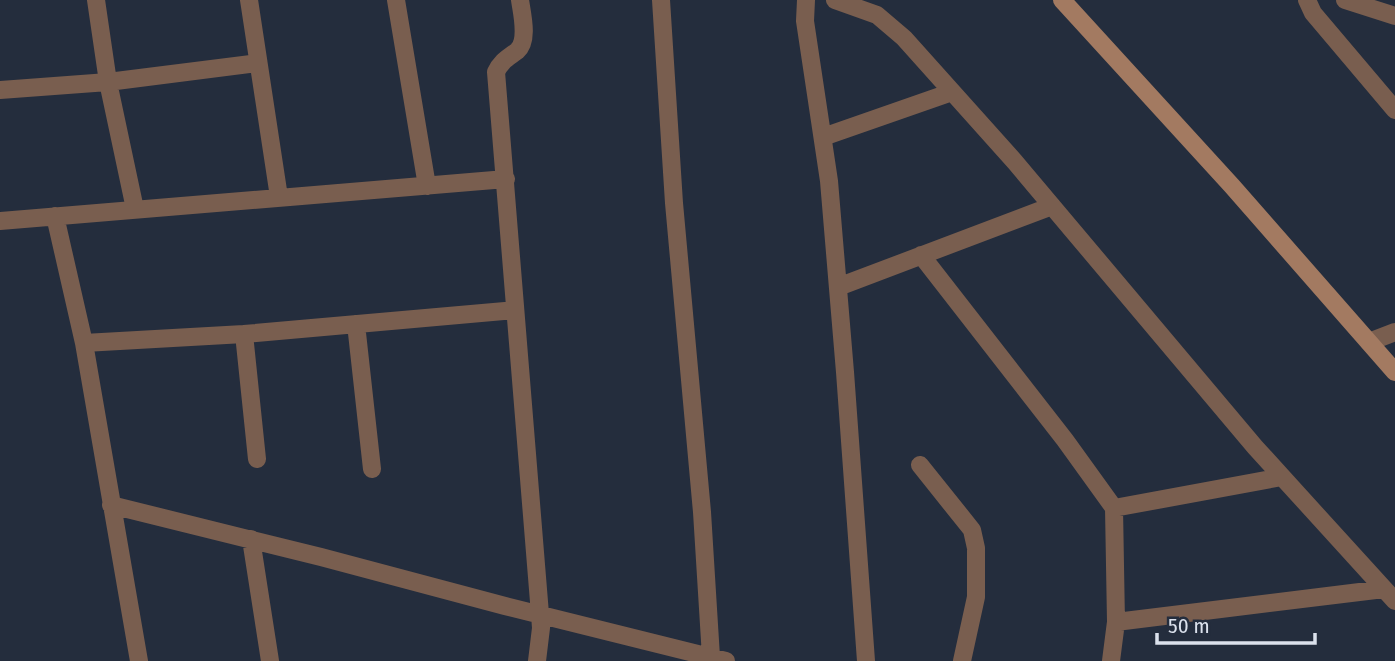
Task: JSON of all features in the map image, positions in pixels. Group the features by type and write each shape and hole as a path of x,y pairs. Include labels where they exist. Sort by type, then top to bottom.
{"street":[{"path":"96,0 108,82 135,209"},
{"path":"249,0 279,197"},
{"path":"397,0 427,186"},
{"path":"520,0 523,42 520,49 500,63 496,72 541,628 537,661"},
{"path":"111,505 540,614 672,654 719,659 702,512 674,203 661,0"},
{"path":"806,0 805,21 829,181 866,661"},
{"path":"835,0 877,15 904,38 1015,162 1255,447 1389,595"},
{"path":"1062,0 1232,186 1395,372"},
{"path":"1307,0 1313,13 1395,110"},
{"path":"1345,0 1395,16"},
{"path":"0,90 108,82 258,63"},
{"path":"822,137 952,92"},
{"path":"0,221 506,179"},
{"path":"838,287 1052,206"},
{"path":"55,216 84,343 139,661"},
{"path":"921,256 1065,440 1114,508 1116,622 1111,661"},
{"path":"84,343 244,334 515,310"},
{"path":"356,324 372,469"},
{"path":"1369,342 1395,332"},
{"path":"244,334 257,459"},
{"path":"920,465 972,530 976,548 976,597 962,661"},
{"path":"1114,508 1282,477"},
{"path":"251,539 270,661"},
{"path":"1116,622 1389,595"}]}
